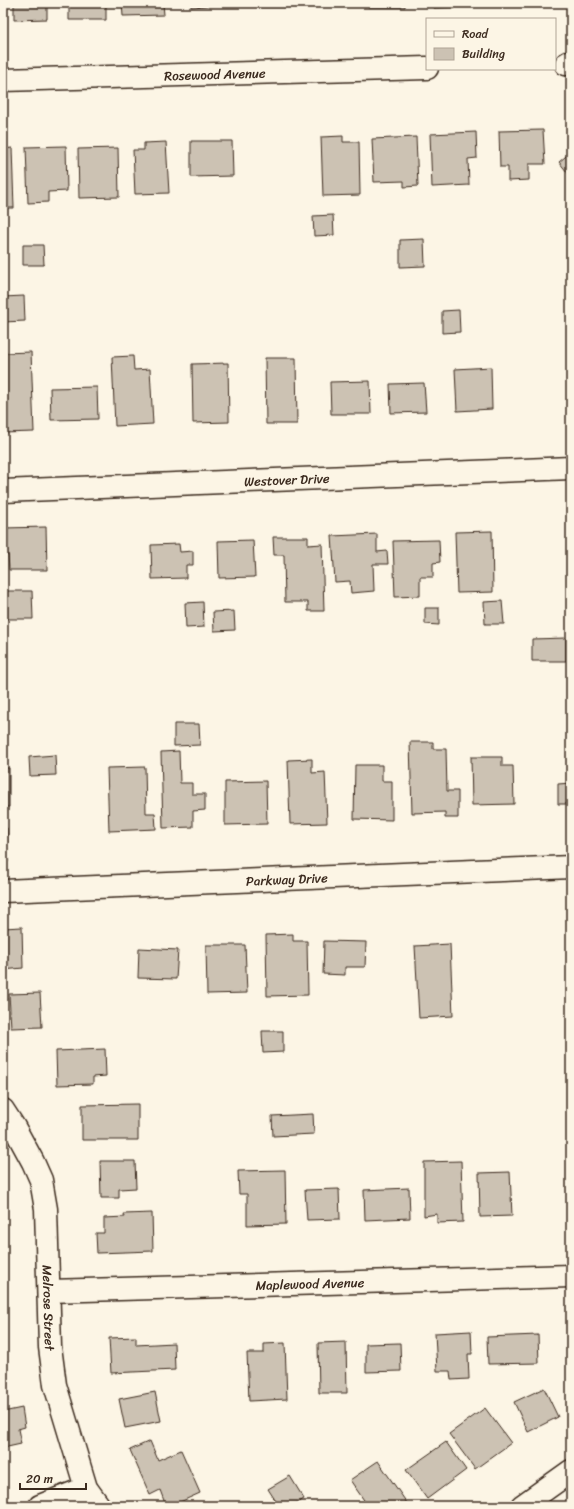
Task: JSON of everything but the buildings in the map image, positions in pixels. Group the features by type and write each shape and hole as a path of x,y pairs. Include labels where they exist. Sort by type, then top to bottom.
{"street":[{"name":"Rosewood Avenue","path":"3,80 426,68"},
{"name":"Westover Drive","path":"3,491 571,468"},
{"name":"Parkway Drive","path":"3,891 571,867"},
{"name":"Melrose Street","path":"3,1110 34,1162 41,1180 46,1209 50,1347 55,1385 86,1488 99,1506"},
{"name":"Maplewood Avenue","path":"49,1291 571,1276"},
{"path":"522,1506 571,1471"},
{"path":"40,1506 86,1488"}]}
